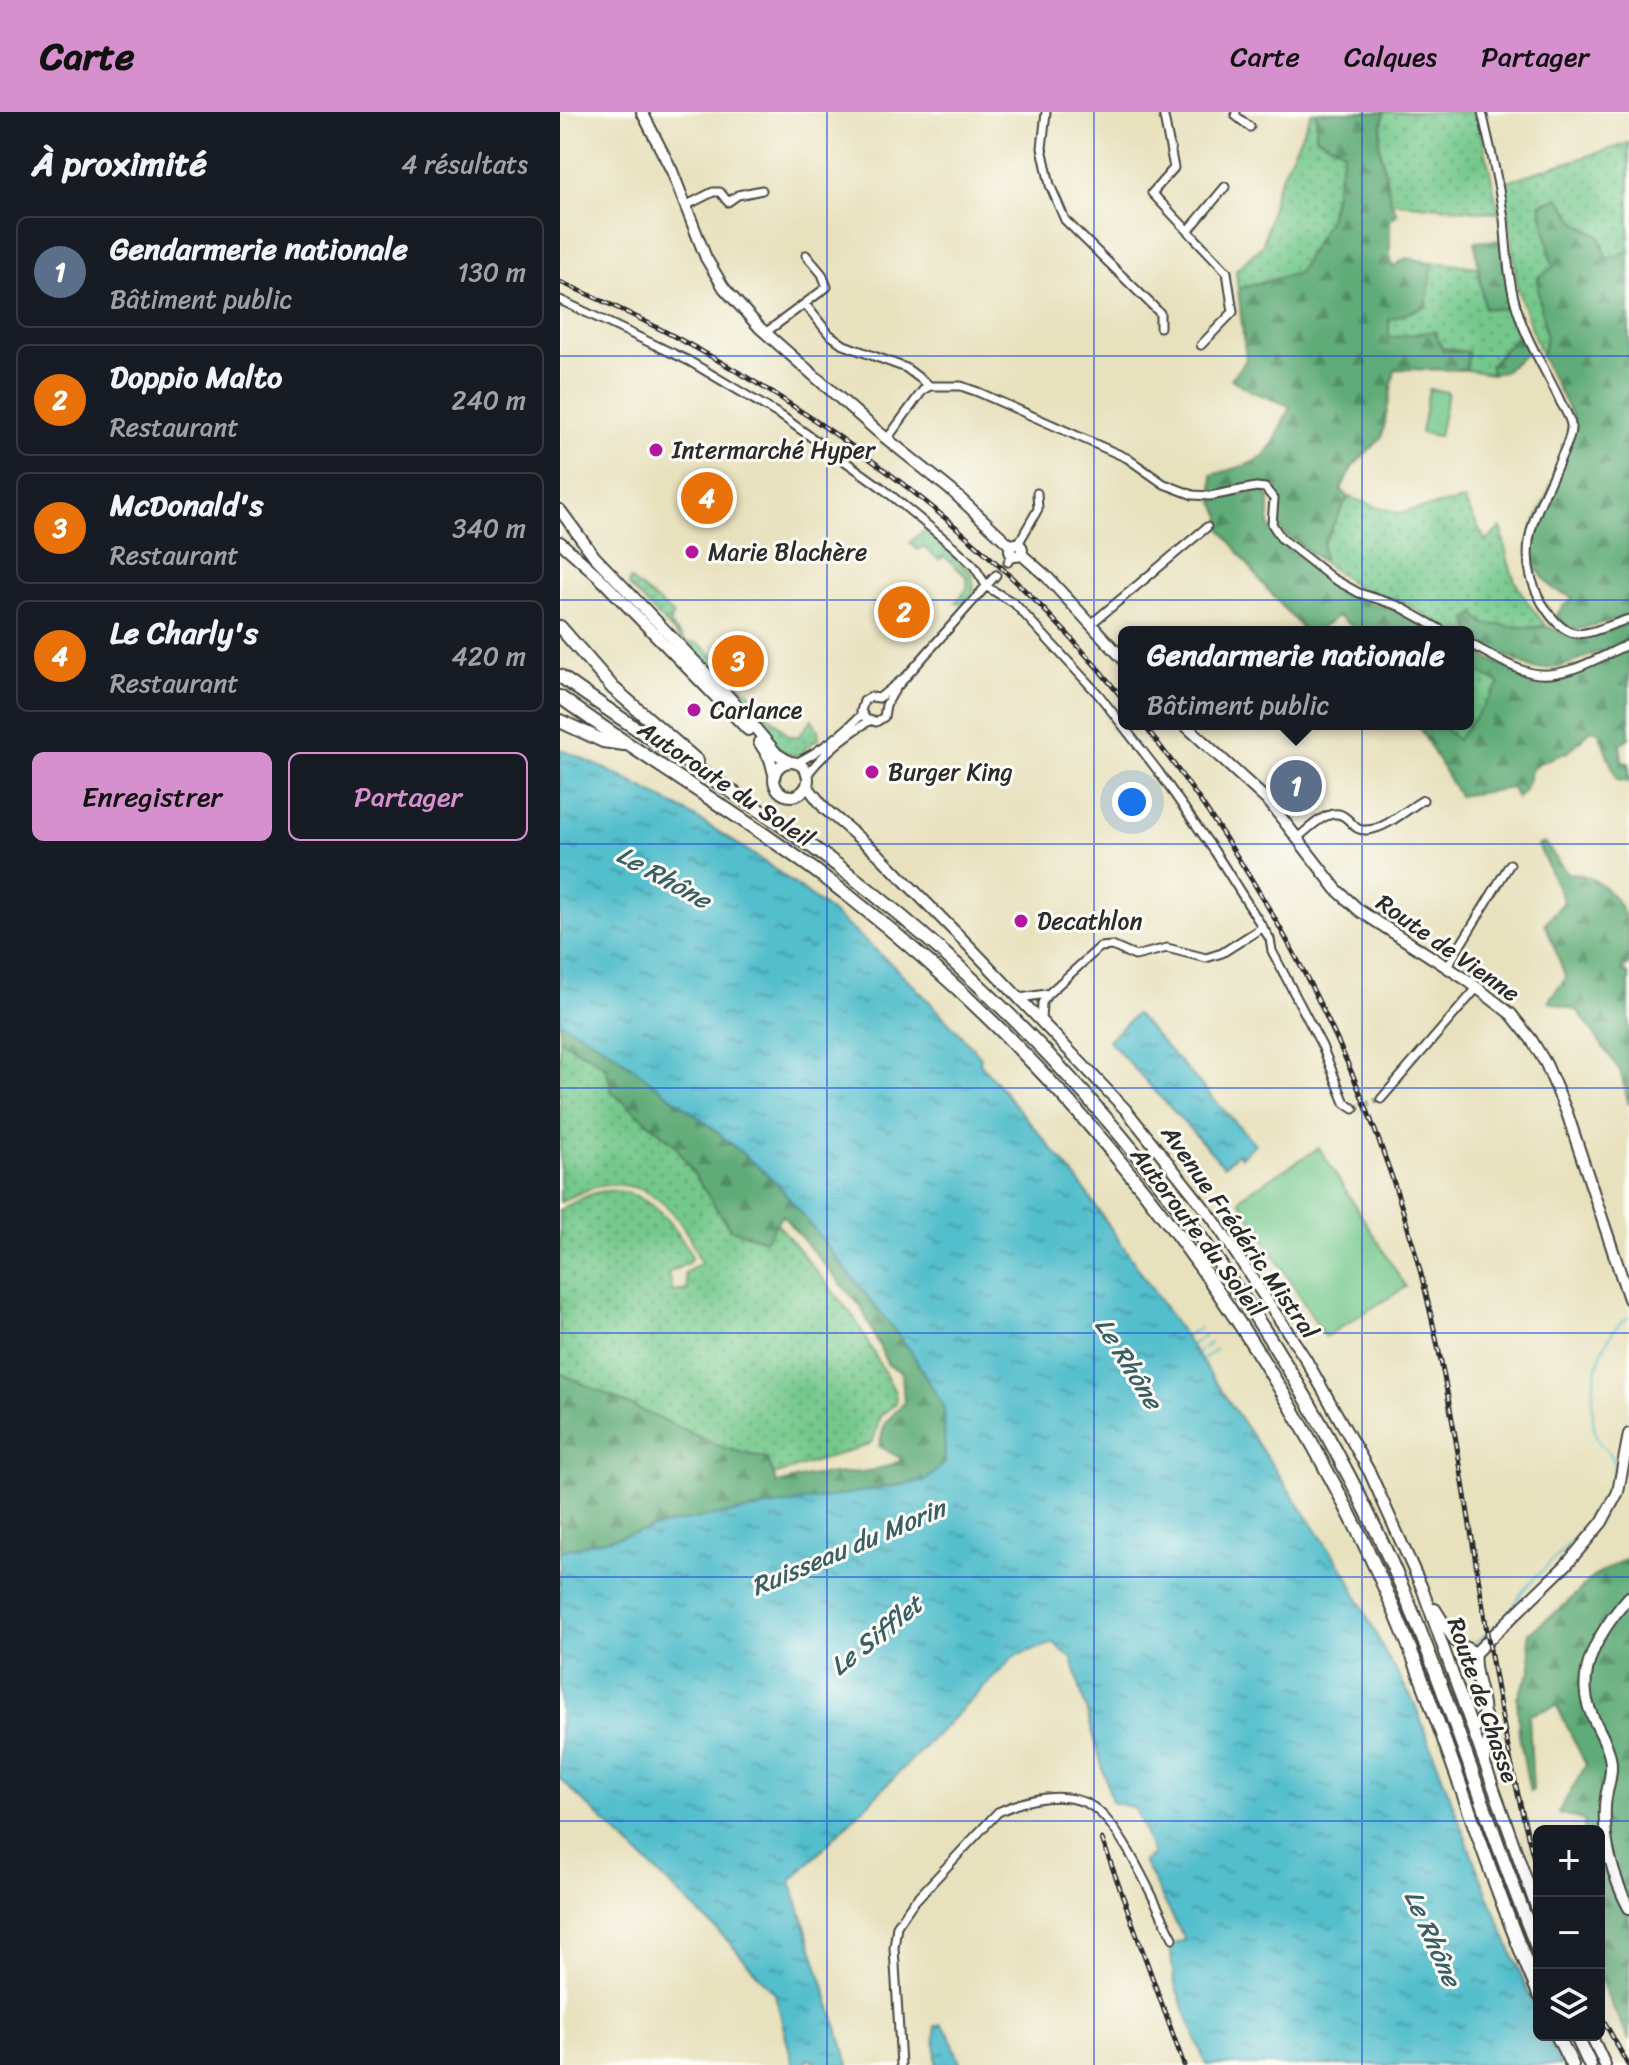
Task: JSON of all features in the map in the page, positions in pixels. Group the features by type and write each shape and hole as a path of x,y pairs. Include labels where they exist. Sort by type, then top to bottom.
{"highway":[{"path":"560,627 613,688 680,745 712,777"},
{"name":"Autoroute du Soleil","path":"560,676 712,777 858,881 1006,1013 1103,1116 1173,1202 1230,1280 1305,1397 1379,1537 1433,1662 1533,1937"},
{"name":"Autoroute du Soleil","path":"560,697 786,849 853,899 937,971 1066,1099 1187,1248 1244,1329 1290,1403 1365,1544 1419,1671 1500,1898 1533,1979"},
{"path":"560,721 603,741 630,745"},
{"path":"1560,2041 1572,2065"},
{"path":"1579,2041 1590,2065"}],"main road":[{"path":"642,112 672,171 706,258 724,288 765,333 877,431 952,491 1014,552 1047,577 1118,653"},
{"path":"560,510 594,556 731,699 768,744 804,768 807,780 796,795 787,796 780,792 775,785 770,759 748,729 597,575 560,542"},
{"name":"Route de Vienne","path":"1191,730 1270,803 1337,890 1360,911 1477,988 1511,1014 1531,1039 1546,1064 1567,1113 1629,1299"},
{"path":"774,774 782,764 793,762"},
{"name":"Avenue Frédéric Mistral","path":"807,780 825,809"},
{"name":"Avenue Frédéric Mistral","path":"796,795 825,809 878,854 1042,1020 1126,1110 1213,1219 1305,1358 1349,1433 1390,1514 1422,1588"},
{"path":"1485,1764 1489,1735 1474,1673 1478,1650 1566,1565 1602,1522 1618,1492 1629,1434"},
{"path":"1422,1588 1455,1641 1478,1650"},
{"name":"Route de Chasse","path":"1422,1588 1533,1898"},
{"path":"1629,1597 1598,1638 1585,1686 1591,1714 1610,1756 1605,1828 1615,1877 1629,1908"},
{"path":"1473,1729 1484,1720 1484,1711"},
{"path":"1594,2041 1605,2065"}],"street":[{"path":"1046,112 1042,148 1050,185 1065,220 1160,313 1160,327"},
{"path":"1163,112 1174,168 1152,193 1227,272 1233,312 1201,345"},
{"path":"1236,112 1236,116 1250,127"},
{"path":"1482,112 1501,201 1516,307 1531,346 1552,382 1571,425 1566,445 1532,522 1527,556 1530,579 1552,618 1568,633 1582,635 1629,619"},
{"path":"1189,230 1225,187"},
{"path":"685,206 713,192 720,192 728,202 738,195 762,190"},
{"path":"765,333 827,287 822,274 806,255"},
{"path":"560,300 679,356 800,428 931,527 974,566 987,587 1014,603 1118,719"},
{"path":"805,304 829,334 844,345 906,368 930,386 961,386 978,392 1127,458 1164,484 1193,495 1210,496 1265,488 1274,499 1272,524 1281,538 1332,578 1359,593 1399,606 1434,626"},
{"path":"887,439 915,398 930,386"},
{"path":"1014,552 1038,509 1037,493"},
{"path":"1091,624 1207,527"},
{"path":"793,762 827,747 869,721 879,721 884,717 886,705 905,677 996,575"},
{"path":"1474,646 1524,671 1545,675 1564,671 1629,644"},
{"path":"879,698 905,677"},
{"path":"807,780 827,747 862,714 864,701 871,697 879,698 886,705"},
{"path":"862,714 869,721"},
{"path":"1126,730 1158,771 1263,927 1272,951 1322,1046 1345,1103 1354,1109"},
{"path":"1297,838 1327,815 1336,813 1345,816 1353,827 1363,831 1376,829 1423,800"},
{"path":"1447,967 1510,864"},
{"path":"1042,1020 1040,1009 1048,994 1105,945 1135,956 1167,948 1206,958 1222,953 1263,927"},
{"path":"1381,1099 1477,988"},
{"path":"1020,998 1048,994"},
{"path":"901,2065 894,1948 897,1926 912,1904 998,1812 1050,1798 1071,1798 1092,1806 1120,1838 1173,1938"}],"green space":[{"path":"1312,112 1316,112 1316,137 1344,151 1329,219 1298,273 1238,289 1236,270 1263,245 1276,189"},
{"path":"1316,112 1384,112 1379,144 1391,202 1397,214 1390,219 1393,267 1406,258 1433,262 1426,306 1389,320 1389,338 1434,331 1443,350 1468,352 1466,370 1395,369 1382,437 1353,466 1341,489 1348,497 1323,544 1323,562 1283,533 1278,525 1277,487 1253,483 1213,493 1212,475 1246,465 1264,455 1276,438 1290,406 1253,392 1231,379 1246,360 1238,289 1298,273 1329,219 1344,151 1316,137"},
{"path":"1384,112 1477,112 1499,213 1391,202 1379,144"},
{"path":"1629,143 1629,251 1607,259 1599,236 1577,223 1559,198 1540,204 1554,268 1538,277 1545,327 1541,356 1518,290 1504,182"},
{"path":"1559,198 1577,223 1599,236 1607,259 1629,251 1629,437 1625,445 1629,446 1629,616 1576,630 1569,629 1555,618 1572,597 1553,589 1538,571 1531,568 1531,534 1575,427 1541,356 1545,327 1538,277 1553,268 1540,204"},
{"path":"1500,240 1513,310 1484,308 1475,242"},
{"path":"1433,262 1478,267 1484,307 1513,310 1519,333 1490,365 1492,374 1466,370 1468,352 1389,338 1389,320 1426,305"},
{"path":"1519,333 1528,352 1503,372 1492,374 1490,366"},
{"path":"1429,389 1448,392 1439,436 1421,433"},
{"path":"1262,490 1269,497 1269,525 1280,543 1363,601 1404,612 1428,626 1352,626 1338,616 1324,626 1300,626 1221,529 1221,516 1213,500"},
{"path":"1348,497 1397,513 1464,500 1486,542 1500,528 1502,530 1515,581 1546,626 1499,625 1474,629 1474,626 1444,626 1403,602 1360,589 1323,562 1323,544"},
{"path":"926,531 972,573 974,591 963,604 955,603 967,589 967,577 944,556 939,560 923,546 918,550 910,543"},
{"path":"630,579 673,614 670,625 687,642 700,644 725,667 723,670 738,678 737,682 762,703 764,711 789,736 799,736 812,719 819,738 805,748 804,754 792,755 781,751 733,693 629,586"},
{"path":"1475,614 1485,624 1533,628 1546,626 1578,639 1629,623 1629,640 1558,668 1534,669 1486,647 1474,633 1474,626 1469,626 1466,619"},
{"path":"1474,633 1486,647 1474,642"},
{"path":"1629,649 1629,738 1620,744 1622,762 1629,763 1629,782 1617,780 1599,732 1591,730 1568,752 1539,763 1532,769 1525,790 1517,799 1512,788 1459,796 1420,730 1446,730 1457,740 1465,730 1474,730 1474,718 1500,684 1474,669 1474,651 1519,674 1549,680"},
{"path":"1474,669 1501,684 1474,719"},
{"path":"1446,730 1465,730 1457,741"},
{"path":"1545,843 1567,873 1585,876 1602,885 1618,902 1626,919 1629,964 1622,970 1629,975 1629,1105 1620,1071 1578,1011 1548,1001 1566,978 1545,923 1564,902 1538,845"},
{"path":"560,1022 608,1049 710,1126 776,1182 911,1351 944,1408 945,1463 925,1481 678,1522 560,1551 560,1373 721,1447 767,1459 777,1484 809,1476 880,1469 902,1459 879,1446 885,1423 904,1403 902,1372 888,1365 861,1307 782,1215 765,1240 730,1229 675,1145 612,1092 606,1067 560,1039"},
{"path":"560,1039 606,1067 612,1092 675,1145 730,1229 765,1240 776,1222 854,1317 895,1392 896,1403 880,1416 870,1444 774,1475 767,1459 721,1447 560,1373 560,1210 601,1192 621,1192 634,1196 658,1211 692,1257 688,1263 668,1273 673,1292 688,1290 685,1273 701,1263 676,1217 651,1195 637,1188 601,1186 560,1202"},
{"path":"1319,1148 1406,1287 1325,1337 1240,1201 1242,1196"},
{"path":"1629,1557 1629,2041 1605,1991 1605,1825 1584,1825 1585,1821 1558,1813 1586,1765 1557,1706 1529,1715 1533,1790 1530,1792 1519,1735 1517,1697 1531,1670 1529,1633 1565,1605 1593,1577"}],"water":[{"path":"560,749 654,794 786,878 867,942 953,1027 981,1057 980,1063 1078,1180 1347,1575 1384,1651 1414,1702 1478,1871 1533,2004 1533,2041 1550,2041 1561,2065 1206,2065 1174,1982 1170,1946 1185,1940 1143,1861 1153,1855 1135,1808 1112,1802 1072,1659 1054,1643 1015,1656 791,1881 849,2065 814,2065 815,2061 808,2059 805,2065 793,2065 775,1994 728,1941 560,1779 560,1551 678,1522 925,1481 945,1463 944,1408 911,1351 776,1182 710,1126 608,1049 560,1022"},
{"path":"1136,1014 1255,1144 1241,1157 1238,1153 1224,1166 1108,1040"},
{"path":"941,2024 950,2036 961,2065 936,2065 935,2026"}],"waterway":[{"path":"1474,1644 1503,1619 1528,1585 1571,1542 1591,1518 1606,1492 1614,1463 1597,1439 1593,1390 1608,1339 1617,1326 1629,1317"},
{"path":"1186,1336 1200,1328"},
{"path":"1191,1345 1205,1335"},
{"path":"1197,1353 1210,1343"},
{"path":"1202,1360 1215,1350"}],"tunnel":[{"path":"996,575 1008,562"},
{"path":"1354,1109 1381,1099"}],"railway":[{"path":"560,282 639,318 717,360 868,457 938,512 1005,571 1067,634 1118,693"},
{"path":"1148,730 1236,855 1278,925 1316,996 1380,1144 1406,1221 1443,1370 1505,1734 1533,1853"},
{"path":"1102,1839 1184,2065"},
{"path":"1605,2023 1628,2065"}],"place":[{"name":"Intermarché Hyper","path":"656,450"},
{"name":"Le Charly's","path":"707,498"},
{"name":"Marie Blachère","path":"692,552"},
{"name":"Doppio Malto","path":"904,612"},
{"name":"McDonald's","path":"738,661"},
{"name":"Carlance","path":"694,710"},
{"name":"Burger King","path":"872,772"},
{"name":"Gendarmerie nationale","path":"1296,786"},
{"name":"Decathlon","path":"1021,921"}],"water label":[{"name":"Le Rhône","path":"664,877"},
{"name":"Le Rhône","path":"1129,1363"},
{"name":"Ruisseau du Morin","path":"848,1547"},
{"name":"Le Sifflet","path":"876,1635"},
{"name":"Le Rhône","path":"1433,1938"}]}
